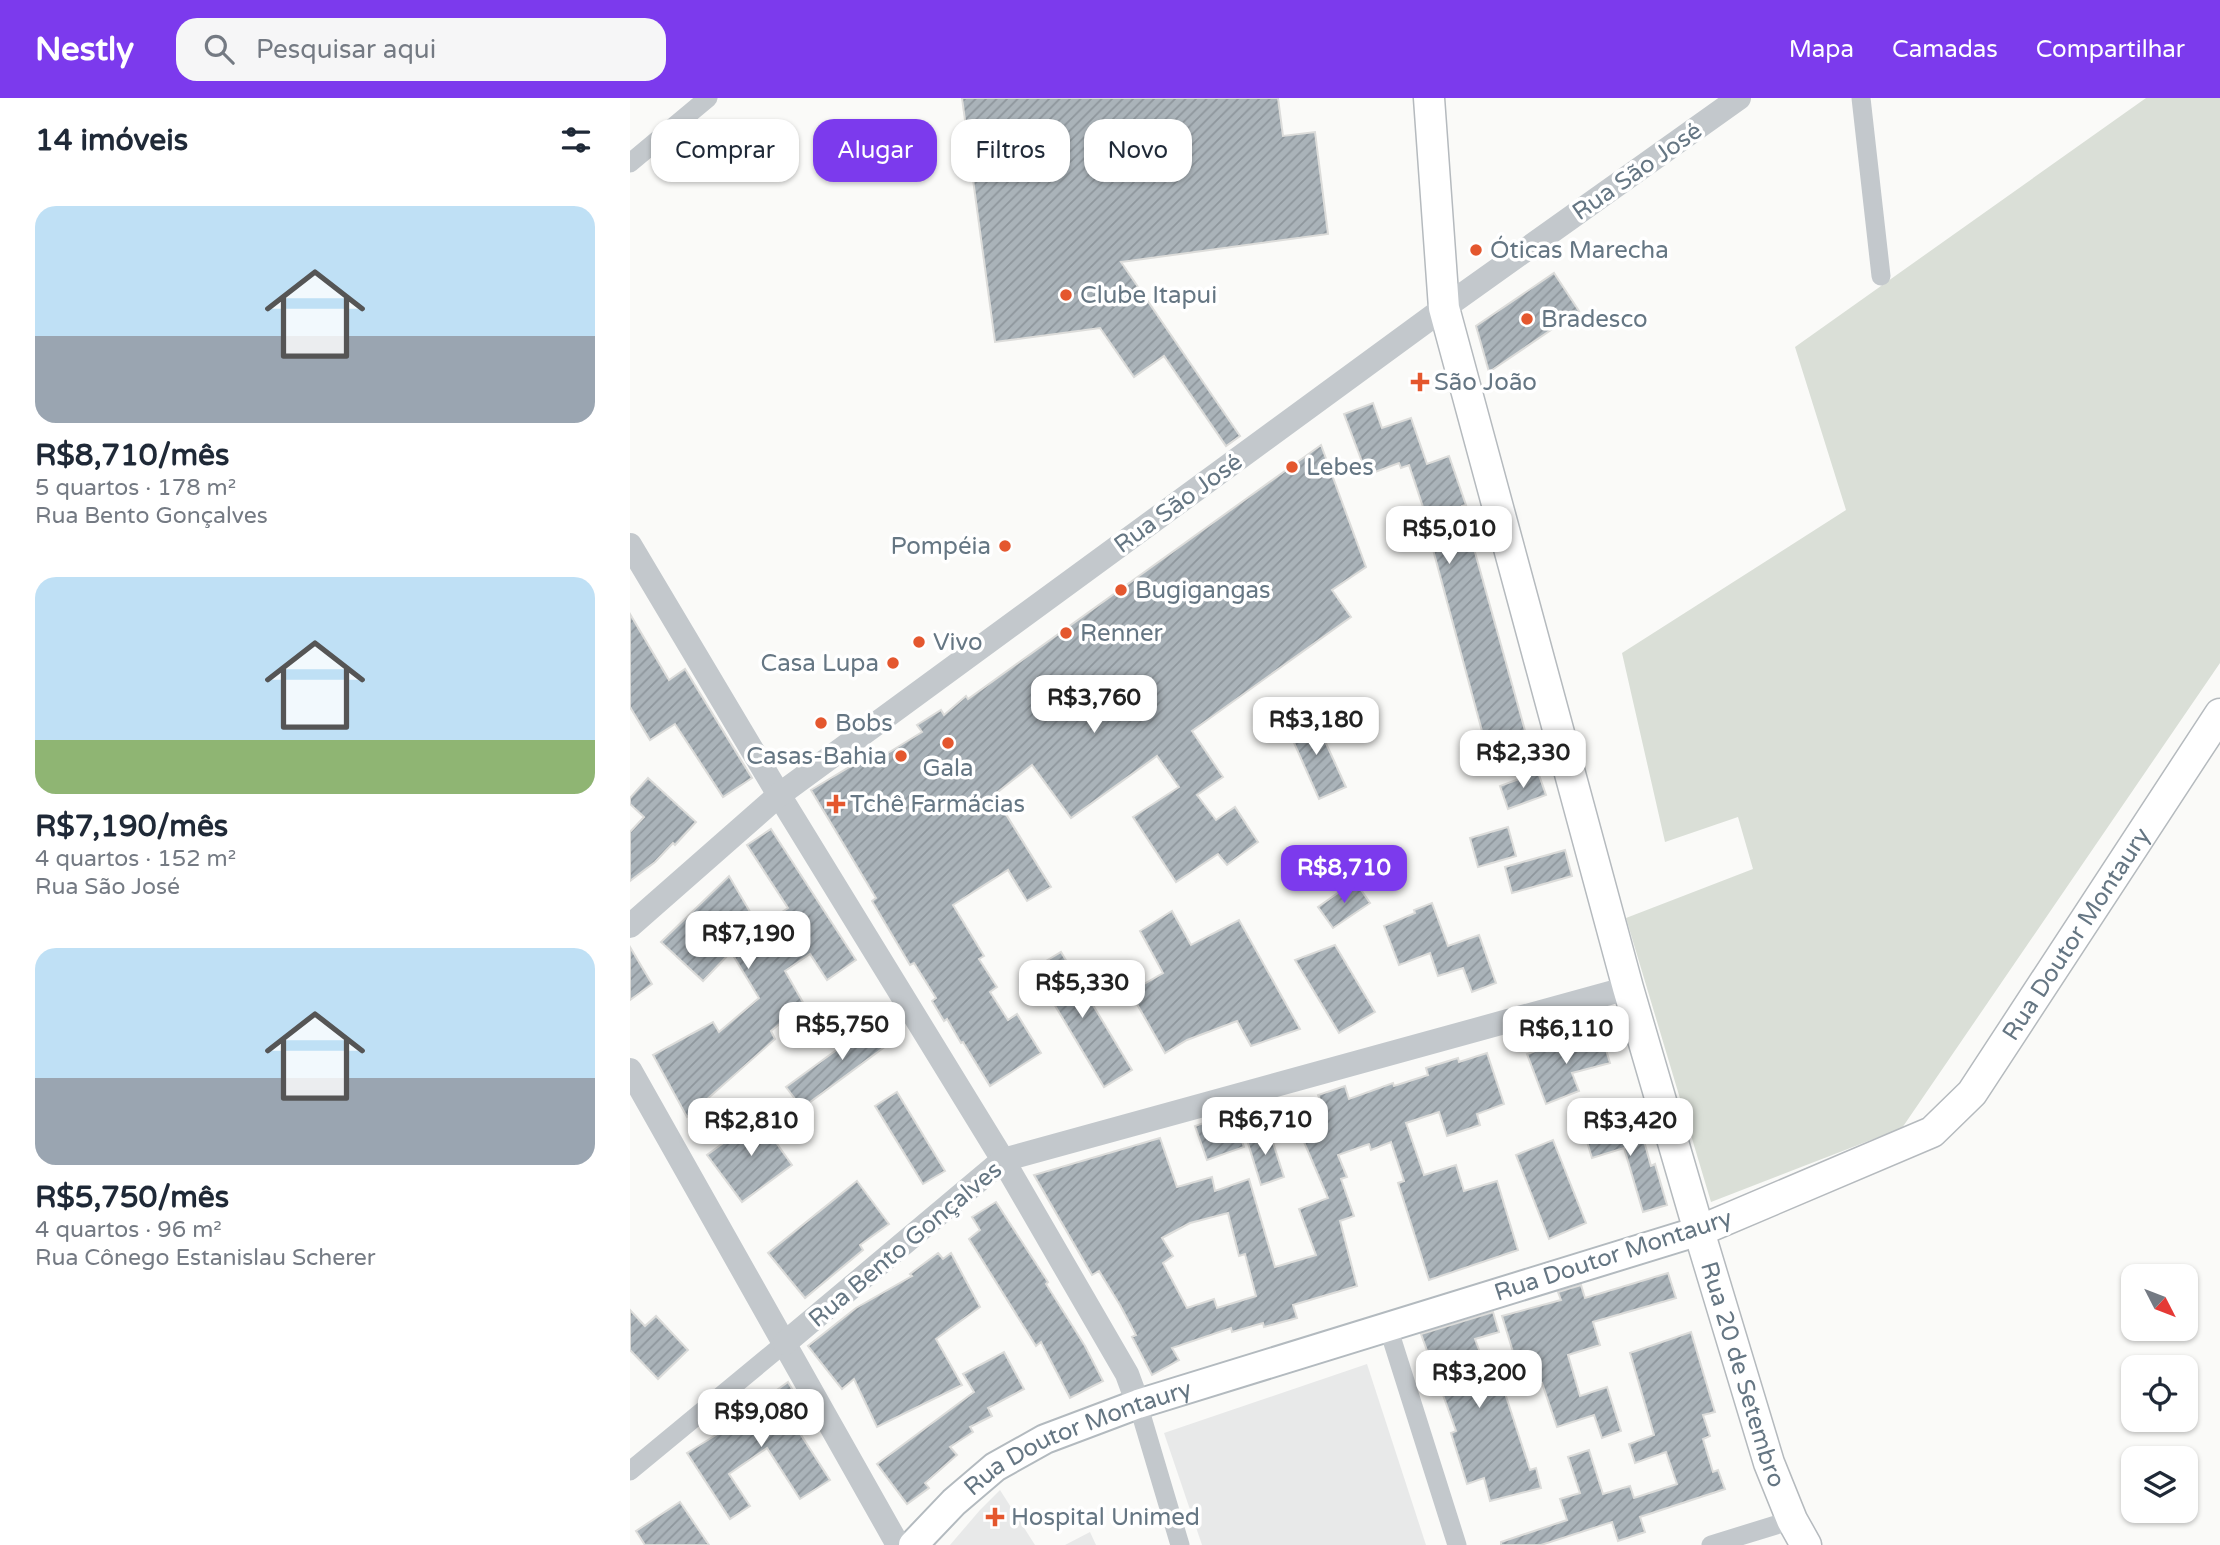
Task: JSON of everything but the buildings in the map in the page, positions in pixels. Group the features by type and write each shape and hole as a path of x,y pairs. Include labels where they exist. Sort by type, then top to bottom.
{"main road":[{"name":"Rua 20 de Setembro","path":"1429,98 1444,308 1628,988 1769,1463 1799,1532"},
{"name":"Rua Doutor Montaury","path":"913,1545 954,1502 995,1466 1045,1439 1138,1404 1699,1231 1931,1132 1972,1093 2220,714"}],"street":[{"path":"630,163 708,98"},
{"name":"Rua São José","path":"630,926 779,795 1444,308 1739,98"},
{"path":"1861,98 1881,276"},
{"path":"630,545 779,795 1003,1160 1127,1374 1181,1545"},
{"name":"Rua Bento Gonçalves","path":"630,1471 1003,1160 1628,988"},
{"path":"630,1070 898,1545"},
{"path":"1388,1327 1457,1545"},
{"path":"1711,1545 1799,1532"}],"shaded area":[{"path":"2146,98 2220,98 2220,663 1902,1128 1711,1202 1626,918 1753,869 1738,817 1665,842 1622,653 1846,510 1795,347"},
{"path":"1367,1364 1426,1545 1202,1545 1164,1433"},
{"name":"Hospital Unimed","path":"1000,1490 1035,1545 950,1545 980,1510"},
{"name":"Hospital Unimed","path":"1090,1532 1096,1545 1065,1545"}],"place":[{"name":"Óticas Marecha","path":"1476,250"},
{"name":"Clube Itapui","path":"1066,295"},
{"name":"Bradesco","path":"1527,319"},
{"name":"São João","path":"1420,382"},
{"name":"Lebes","path":"1292,467"},
{"name":"Pompéia","path":"1005,546"},
{"name":"Bugigangas","path":"1121,590"},
{"name":"Renner","path":"1066,633"},
{"name":"Vivo","path":"919,642"},
{"name":"Casa Lupa","path":"893,663"},
{"name":"Bobs","path":"821,723"},
{"name":"Gala","path":"948,743"},
{"name":"Casas-Bahia","path":"901,756"},
{"name":"Tchê Farmácias","path":"836,804"},
{"name":"Hospital Unimed","path":"995,1517"}]}
